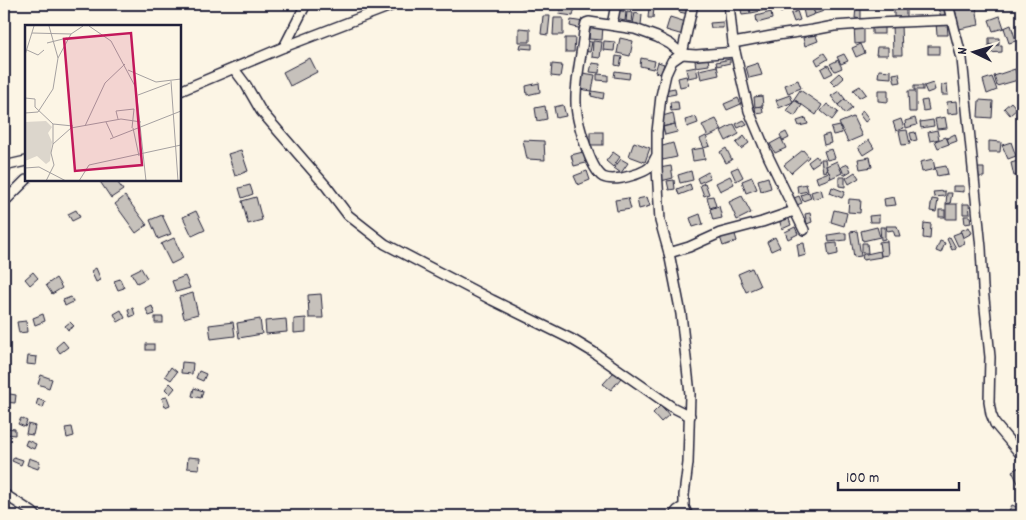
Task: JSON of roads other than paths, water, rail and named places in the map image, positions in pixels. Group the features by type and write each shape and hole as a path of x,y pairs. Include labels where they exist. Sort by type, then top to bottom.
{"street":[{"path":"284,48 306,4"},
{"path":"181,91 396,4"},
{"path":"612,26 616,4"},
{"path":"688,516 684,507 684,488 688,463 690,394 681,314 669,253 660,221 657,132 660,96 666,74 672,61 682,54 693,4"},
{"path":"729,4 734,48 749,111 769,158 804,230"},
{"path":"948,4 962,59 990,357 989,402 995,424 1022,456"},
{"path":"657,154 651,166 643,172 624,178 606,179 594,167 578,121 576,104 586,23 635,29 657,37 670,44 682,54 696,55 734,48 777,35 807,32 834,26 952,20"},
{"path":"234,69 261,111 326,186 348,215 371,234 385,244 572,340 593,352 672,407 690,416"},
{"path":"4,166 25,161"},
{"path":"4,202 25,181"},
{"path":"669,253 689,247 720,232 762,222 794,211"},
{"path":"4,494 36,516"},
{"path":"674,516 680,508 684,507"}]}
